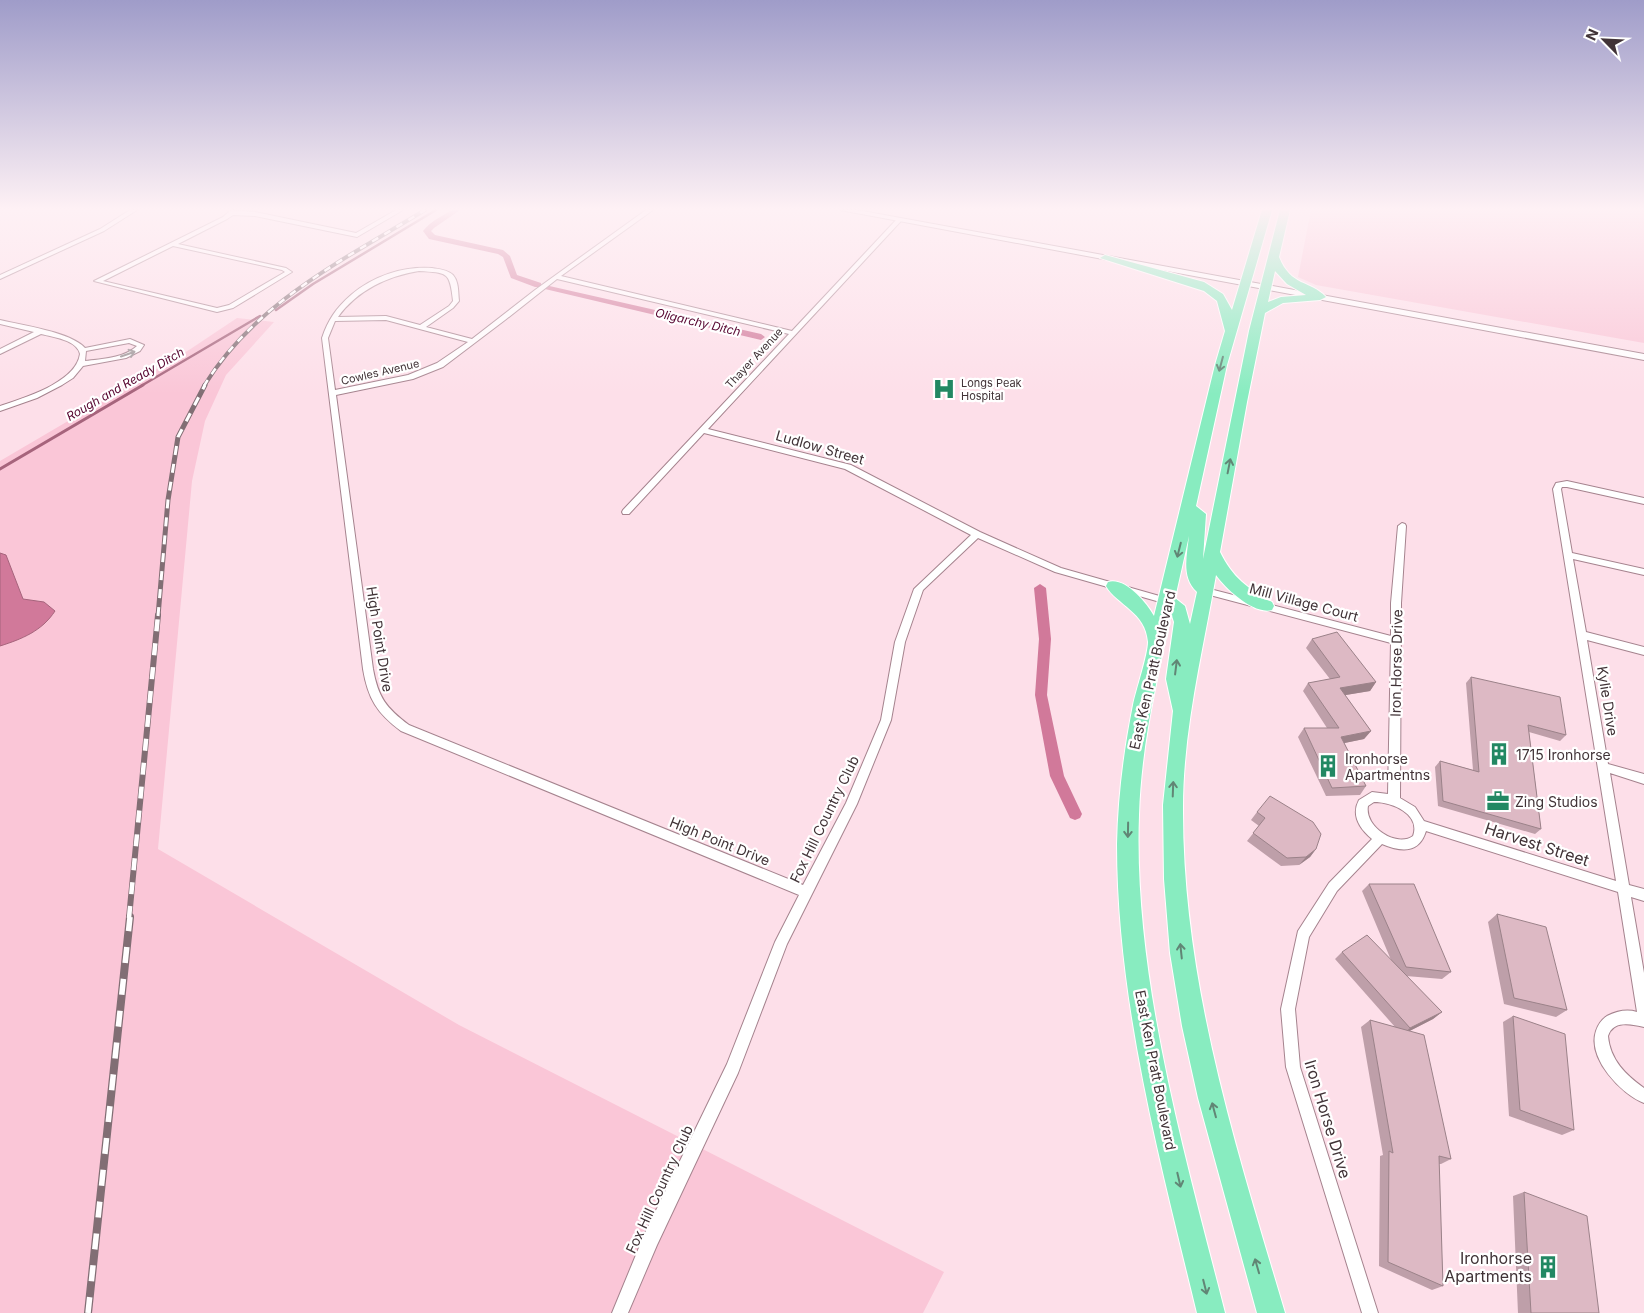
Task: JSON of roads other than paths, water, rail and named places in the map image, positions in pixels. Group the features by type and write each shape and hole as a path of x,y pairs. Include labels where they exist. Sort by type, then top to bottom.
{"highway":[{"path":"1153,271 1200,284 1222,297 1226,306 1230,334"},
{"name":"East Ken Pratt Boulevard","path":"1211,1313 1159,1099 1141,1001 1130,907 1128,830 1133,755 1221,365 1248,271"},
{"path":"1269,271 1240,402 1182,715 1174,772 1172,823 1174,884 1182,961 1200,1061 1271,1313"},
{"path":"1280,271 1288,280 1320,297"},
{"path":"1260,311 1281,300 1320,297"},
{"path":"1190,508 1198,514 1194,575 1196,582 1206,591"},
{"path":"1213,554 1226,581 1243,595 1266,606"},
{"path":"1114,586 1143,610 1150,621 1157,644"},
{"path":"1167,601 1179,610 1182,622 1175,678 1182,715"}],"main road":[{"path":"1178,271 1644,357"}],"street":[{"path":"117,271 97,281 219,310 231,307 288,271"},
{"name":"High Point Drive","path":"402,271 389,274 344,304 332,318 325,338 370,685 376,702 389,717 405,728 806,892"},
{"name":"High Point Drive","path":"421,327 451,307 456,300 452,277 448,274 434,271"},
{"name":"Cowles Avenue","path":"332,393 410,377 440,365 564,271"},
{"name":"Thayer Avenue","path":"626,512 850,271"},
{"path":"556,277 793,333"},
{"path":"332,318 386,318 474,341"},
{"path":"0,322 76,344 83,350"},
{"path":"0,352 38,333"},
{"path":"80,364 129,355 139,349 141,345 130,341 83,350"},
{"path":"0,409 58,384 72,374 80,364 83,350"},
{"name":"Ludlow Street","path":"703,430 848,467 977,534"},
{"name":"Kylie Drive","path":"1644,501 1567,484 1559,485 1557,489 1644,1012"},
{"name":"Iron Horse Drive","path":"1394,800 1396,641 1402,526"},
{"path":"977,534 1058,570 1167,601"},
{"name":"Fox Hill Country Club","path":"620,1313 652,1239 732,1068 781,942 851,804 886,720 900,642 919,589 977,534"},
{"path":"1569,555 1644,572"},
{"name":"Mill Village Court","path":"1206,591 1396,641"},
{"path":"1582,635 1644,651"},
{"path":"1604,767 1644,779"},
{"path":"1372,797 1394,800 1413,813 1420,824 1420,834 1408,844 1395,844 1380,838 1367,827 1363,820 1361,808 1363,803 1372,797"},
{"name":"Harvest Street","path":"1420,824 1644,895"},
{"name":"Iron Horse Drive","path":"1370,1313 1292,1066 1288,1009 1303,935 1333,886 1380,838"},
{"path":"1644,1020 1621,1017 1609,1021 1603,1030 1602,1042 1606,1057 1616,1073 1631,1088 1644,1096"}],"waterway":[{"name":"Rough and Ready Ditch","path":"276,310 334,271"},
{"name":"Oligarchy Ditch","path":"512,271 514,276 538,285"},
{"name":"Oligarchy Ditch","path":"548,287 761,337"},
{"name":"Rough and Ready Ditch","path":"141,386 260,316"},
{"name":"Rough and Ready Ditch","path":"0,469 143,385"},
{"name":"Oligarchy Ditch","path":"1040,588 1045,639 1041,695 1057,776 1075,814"}],"railway":[{"path":"204,386 248,330 303,285 324,271"},
{"path":"158,616 168,500 178,437 205,385"},
{"path":"129,918 158,615"},
{"path":"88,1313 130,917"}],"place":[{"name":"Longs Peak Hospital","path":"944,389"},
{"name":"1715 Ironhorse","path":"1499,754"},
{"name":"Ironhorse Apartmentns","path":"1328,766"},
{"name":"Zing Studios","path":"1498,801"},
{"name":"Ironhorse Apartments","path":"1548,1267"}]}
